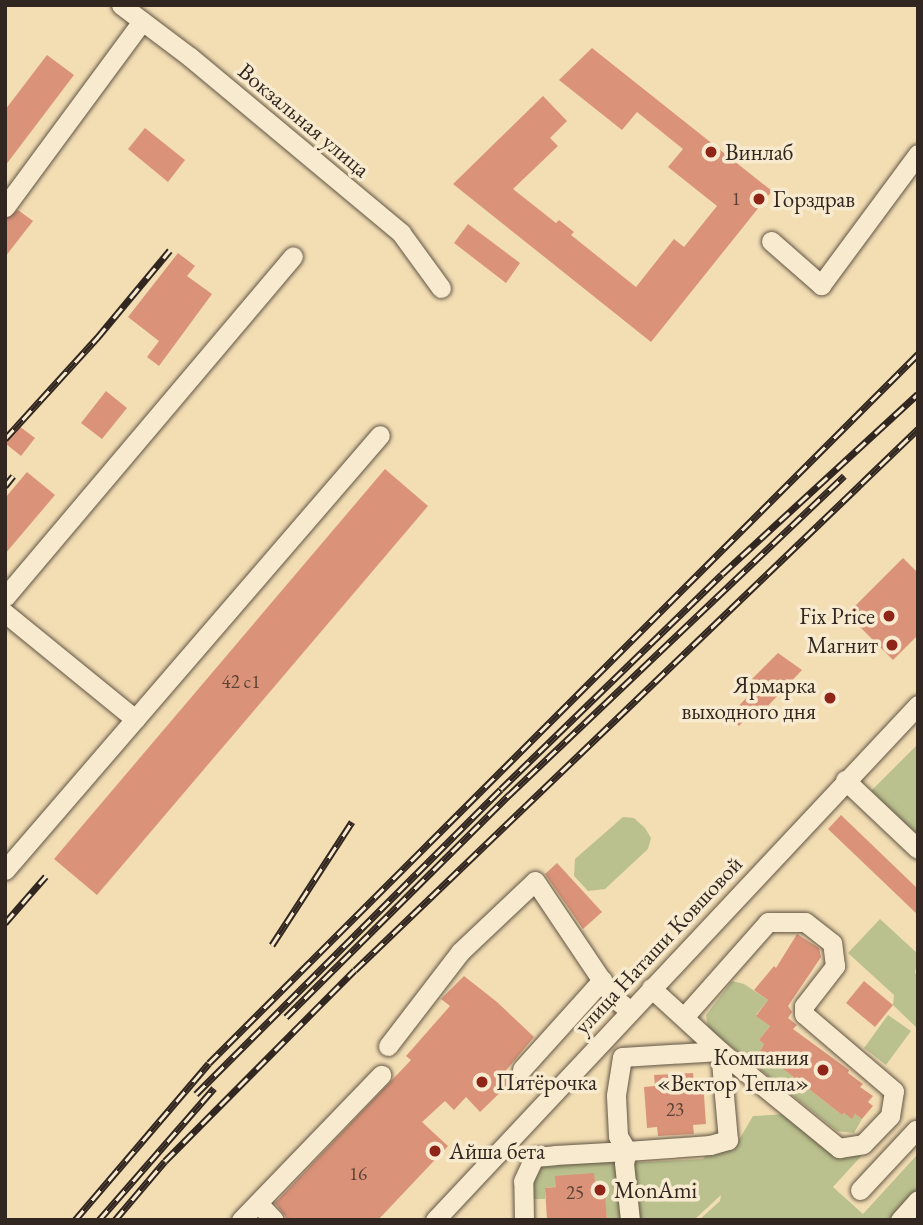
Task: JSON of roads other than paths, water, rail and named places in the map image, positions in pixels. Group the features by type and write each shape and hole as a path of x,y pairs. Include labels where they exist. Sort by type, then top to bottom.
{"street":[{"name":"Вокзальная улица","path":"121,5 190,57 401,233 441,288"},
{"path":"5,207 142,20"},
{"path":"771,241 803,272 821,285 918,154"},
{"path":"5,597 293,256"},
{"path":"5,870 380,435"},
{"path":"5,613 135,719"},
{"name":"улица Наташи Ковшовой","path":"435,1220 845,780 915,714"},
{"path":"845,780 918,849"},
{"path":"388,1046 460,952 534,881 612,997 630,1011"},
{"path":"651,988 720,1051 839,1148 863,1144 890,1116 894,1091 804,1014 804,1006 835,966 832,943 805,922 768,922 684,1017"},
{"path":"522,1069 602,980"},
{"path":"602,1041 622,1056 720,1051"},
{"path":"512,1137 534,1157 710,1145 728,1140 720,1051"},
{"path":"622,1056 616,1096 618,1136 627,1151 624,1163 629,1220"},
{"path":"242,1220 381,1074"},
{"path":"860,1190 917,1130"},
{"path":"524,1220 523,1181 534,1157"},
{"path":"900,1220 918,1200"},
{"path":"258,1203 274,1220"}],"railway":[{"path":"5,439 97,338 170,250"},
{"path":"75,1220 209,1063 918,354"},
{"path":"196,1094 501,789 722,574 918,394"},
{"path":"115,1220 165,1161 355,970 918,429"},
{"path":"5,486 13,476"},
{"path":"286,1017 509,795 844,476"},
{"path":"272,945 352,822"},
{"path":"5,923 46,876"},
{"path":"99,1220 214,1088"}],"place":[{"name":"Винлаб","path":"711,152"},
{"name":"Горздрав","path":"759,199"},
{"name":"Fix Price","path":"889,616"},
{"name":"Магнит","path":"892,645"},
{"name":"Ярмарка выходного дня","path":"830,698"},
{"name":"Компания «Вектор Тепла»","path":"823,1070"},
{"name":"Пятёрочка","path":"482,1082"},
{"name":"Айша бета","path":"435,1151"},
{"name":"MonAmi","path":"600,1190"}]}
